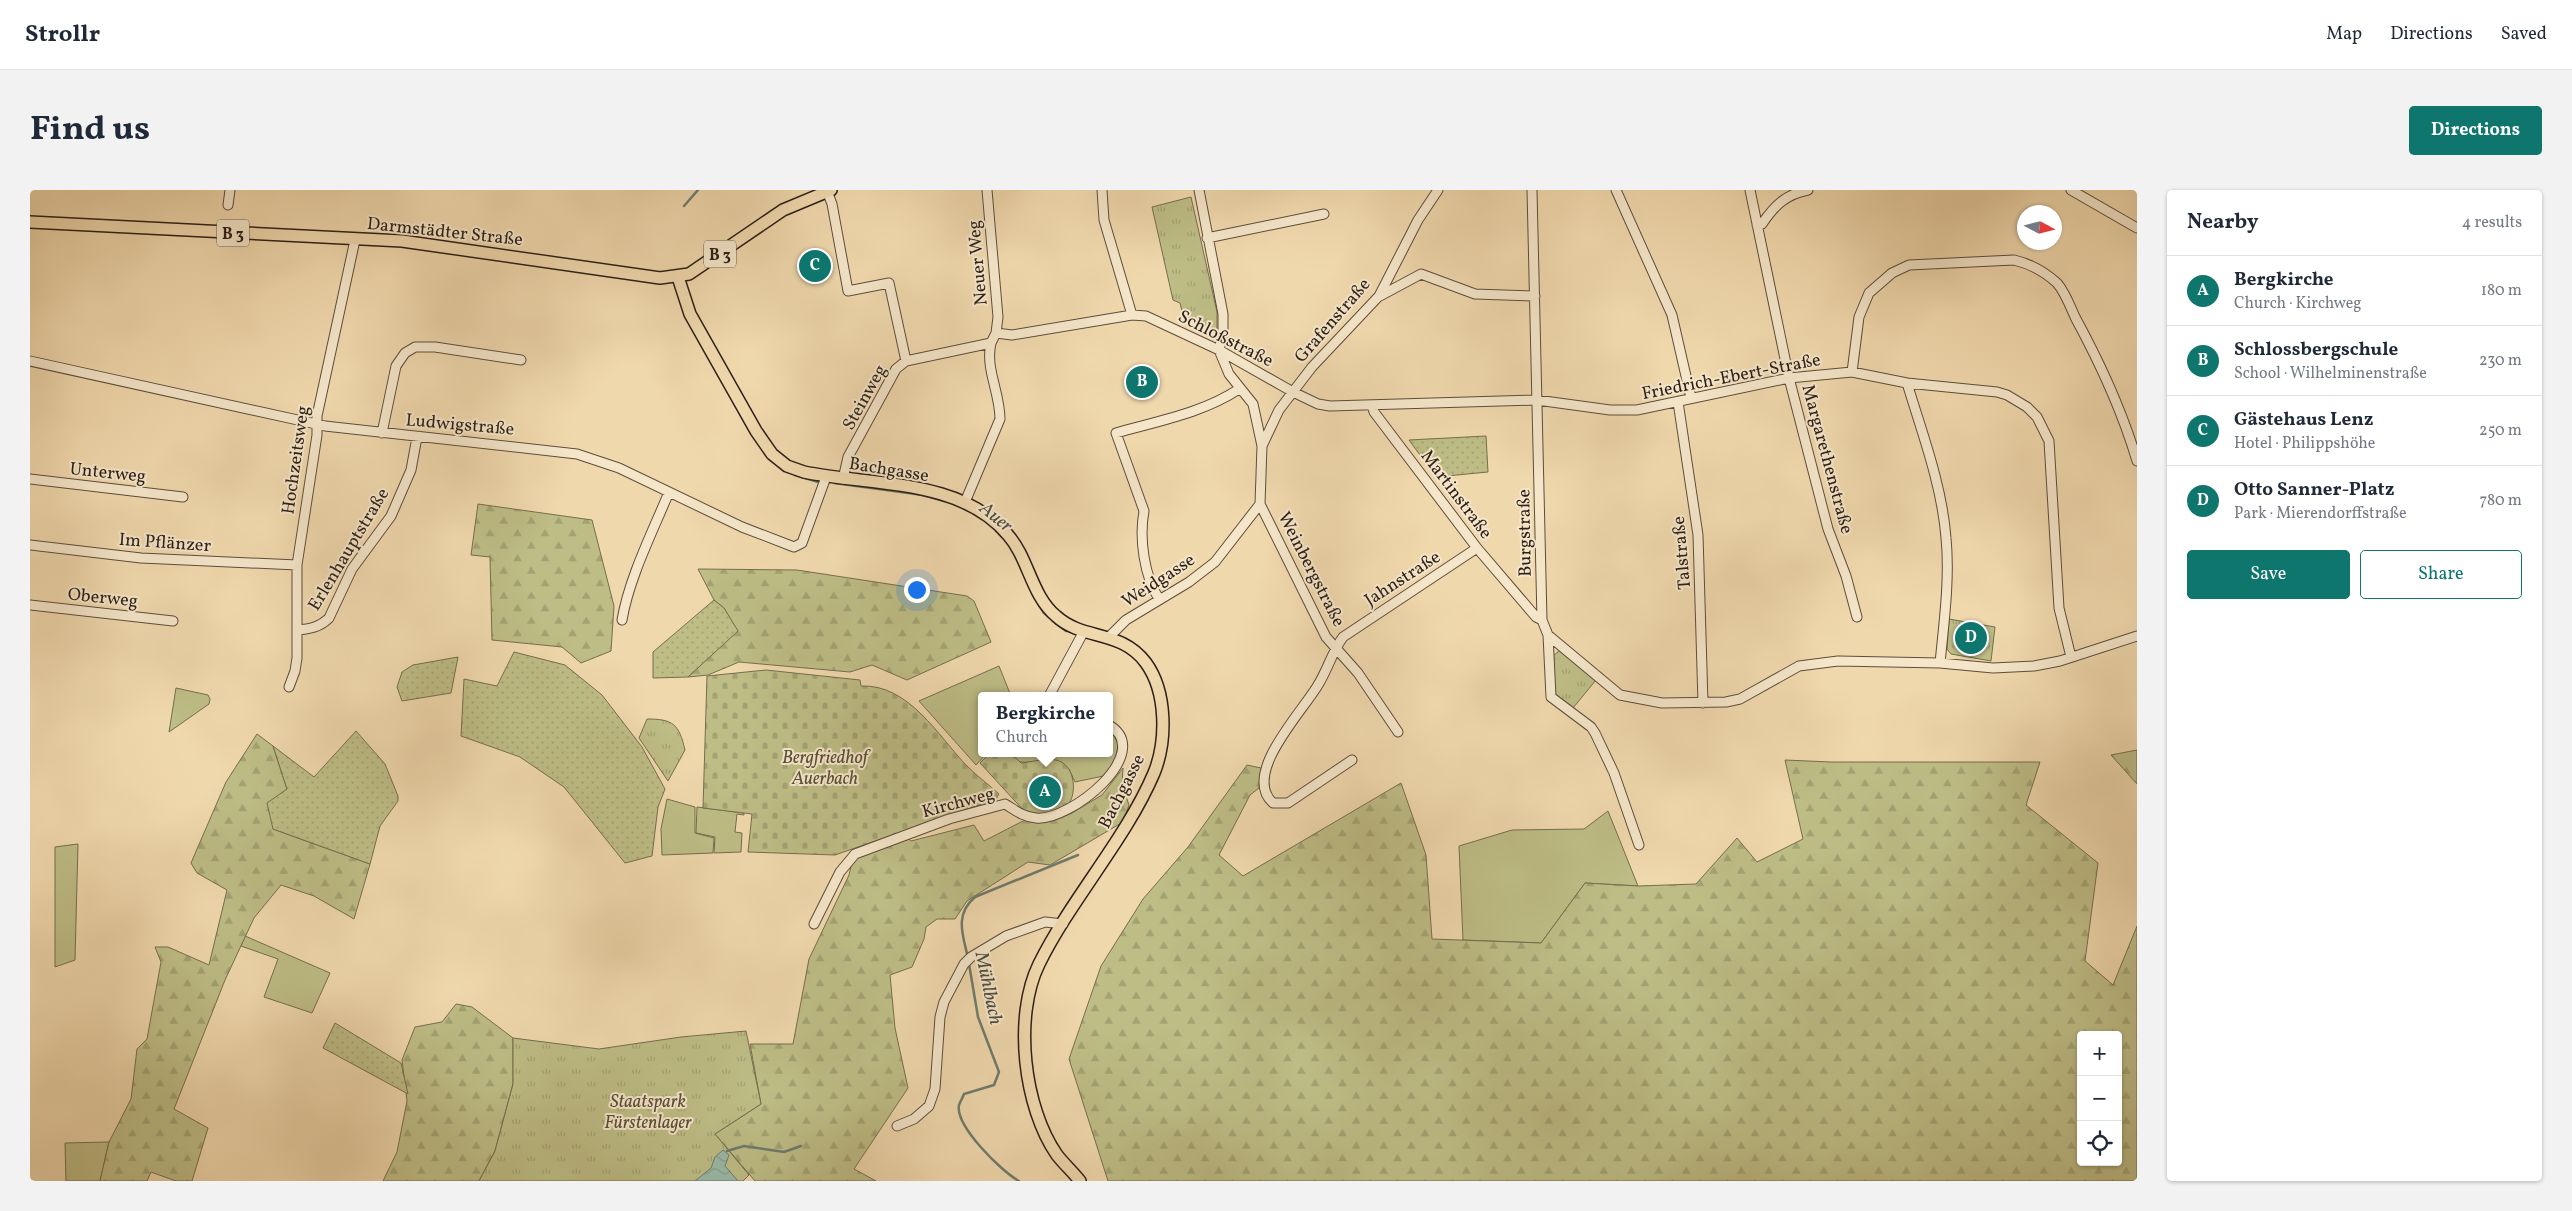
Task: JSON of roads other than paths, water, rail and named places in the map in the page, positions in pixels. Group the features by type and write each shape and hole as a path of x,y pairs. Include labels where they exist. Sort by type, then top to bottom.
{"main road":[{"name":"Darmstädter Straße","path":"30,222 421,243 638,276 678,277 704,265 783,210 829,191"},
{"name":"Bachgasse","path":"678,277 690,314 756,431 772,454 787,466 826,477 927,491 965,502 994,520 1009,536 1019,549 1038,592 1049,610 1063,621 1084,631 1110,636 1137,652 1153,674 1162,710 1163,731 1160,755 1146,788 1038,966 1027,1002 1024,1034 1026,1075 1036,1110 1056,1154 1080,1181"}],"street":[{"path":"228,205 230,190"},
{"name":"Neuer Weg","path":"987,190 998,317 996,333"},
{"path":"1102,190 1104,220 1132,315"},
{"path":"1199,190 1222,314 1223,334 1219,350 1229,374 1239,389 1253,404 1262,446 1260,504"},
{"name":"Grafenstraße","path":"1293,392 1312,367 1379,296 1418,220 1438,190"},
{"name":"Burgstraße","path":"1532,190 1542,620 1548,635 1551,697 1591,727 1595,733 1614,773 1639,845"},
{"path":"1616,190 1672,315 1692,398"},
{"name":"Margarethenstraße","path":"1750,190 1789,378 1828,529 1846,576 1857,617"},
{"path":"1757,225 1762,224 1772,210 1786,198 1808,190"},
{"path":"2070,190 2137,228"},
{"path":"829,191 848,291 889,283 906,361 991,343"},
{"path":"1207,238 1324,214"},
{"name":"Hochzeitsweg","path":"288,688 295,671 298,630 297,565 316,424 355,240"},
{"path":"1852,372 1859,318 1869,293 1892,273 1909,265 2014,260 2027,263 2041,270 2058,285 2094,353 2125,420 2137,461"},
{"path":"1379,296 1420,274 1475,294 1535,296"},
{"name":"Schloßstraße","path":"996,333 1012,336 1132,315 1158,321 1219,350 1318,404 1330,406 1537,400"},
{"path":"965,502 1000,418 999,406 989,366 991,343 996,333"},
{"path":"382,434 396,366 405,353 415,347 435,347 521,360"},
{"name":"Ludwigstraße","path":"30,361 316,424 382,434 578,454 619,468 750,530 797,547 802,543 826,477"},
{"name":"Steinweg","path":"843,479 848,457 896,370 906,361"},
{"name":"Friedrich-Ebert-Straße","path":"1537,400 1610,410 1638,410 1789,378 1852,372 1907,383 1997,392 2007,395 2028,407 2044,428 2050,449 2059,608 2070,657"},
{"path":"1907,383 1936,482 1946,537 1946,576 1940,663"},
{"path":"1159,599 1152,588 1148,571 1142,522 1144,511 1116,433 1199,410 1224,399 1239,389"},
{"path":"1262,446 1279,410 1293,392"},
{"name":"Talstraße","path":"1678,402 1698,535 1702,703"},
{"name":"Martinstraße","path":"1372,404 1374,412 1477,548 1536,618 1542,620"},
{"name":"Erlenhauptstraße","path":"298,630 317,626 329,618 352,569 391,516 411,470 417,437"},
{"name":"Unterweg","path":"30,479 183,497"},
{"path":"622,620 624,609 641,562 669,492"},
{"name":"Weidgasse","path":"1110,636 1126,620 1189,582 1215,562 1260,504"},
{"name":"Weinbergstraße","path":"1260,504 1326,638 1336,646 1318,686 1269,758 1264,774 1264,791 1273,803 1288,803 1352,760"},
{"name":"Im Pflänzer","path":"30,545 141,558 297,565"},
{"name":"Jahnstraße","path":"1336,646 1351,630 1477,548"},
{"name":"Oberweg","path":"30,605 173,621"},
{"path":"1051,692 1084,631"},
{"path":"1548,635 1620,695 1662,703 1702,703 1740,699 1799,666 1838,662 1940,663 1993,668 2034,666 2137,636"},
{"path":"1336,646 1398,732"},
{"name":"Kirchweg","path":"814,924 840,872 855,854 939,822 1004,804 1023,816 1037,819 1064,813 1108,780 1116,767 1120,757 1121,740 1113,727"},
{"path":"897,1126 914,1120 929,1106 935,1089 940,1017 944,1002 968,960 1006,936 1021,930 1045,922 1063,924"}],"water":[{"path":"723,1150 729,1155 725,1166 738,1181 695,1181 711,1168 715,1157"}],"waterway":[{"name":"Auer","path":"684,206 698,190"},
{"name":"Auer","path":"795,475 818,482"},
{"name":"Auer","path":"834,483 923,495 944,501"},
{"name":"Auer","path":"1039,605 1044,613 1066,631"},
{"name":"Mühlbach","path":"968,958 962,933 962,918 968,904 975,897 1078,855"},
{"name":"Mühlbach","path":"969,964 978,1017 999,1072 994,1085 964,1094 959,1105 960,1114 964,1124 981,1148 991,1159 1019,1181"},
{"path":"727,1151 744,1146 784,1152 801,1146"}],"place":[{"name":"Gästehaus Lenz","path":"815,266"},
{"name":"Schlossbergschule","path":"1142,382"},
{"name":"Otto Sanner-Platz","path":"1971,638"},
{"name":"Bergkirche","path":"1045,792"}],"park label":[{"name":"Bergfriedhof Auerbach","path":"825,767"},
{"name":"Staatspark Fürstenlager","path":"648,1111"}]}
